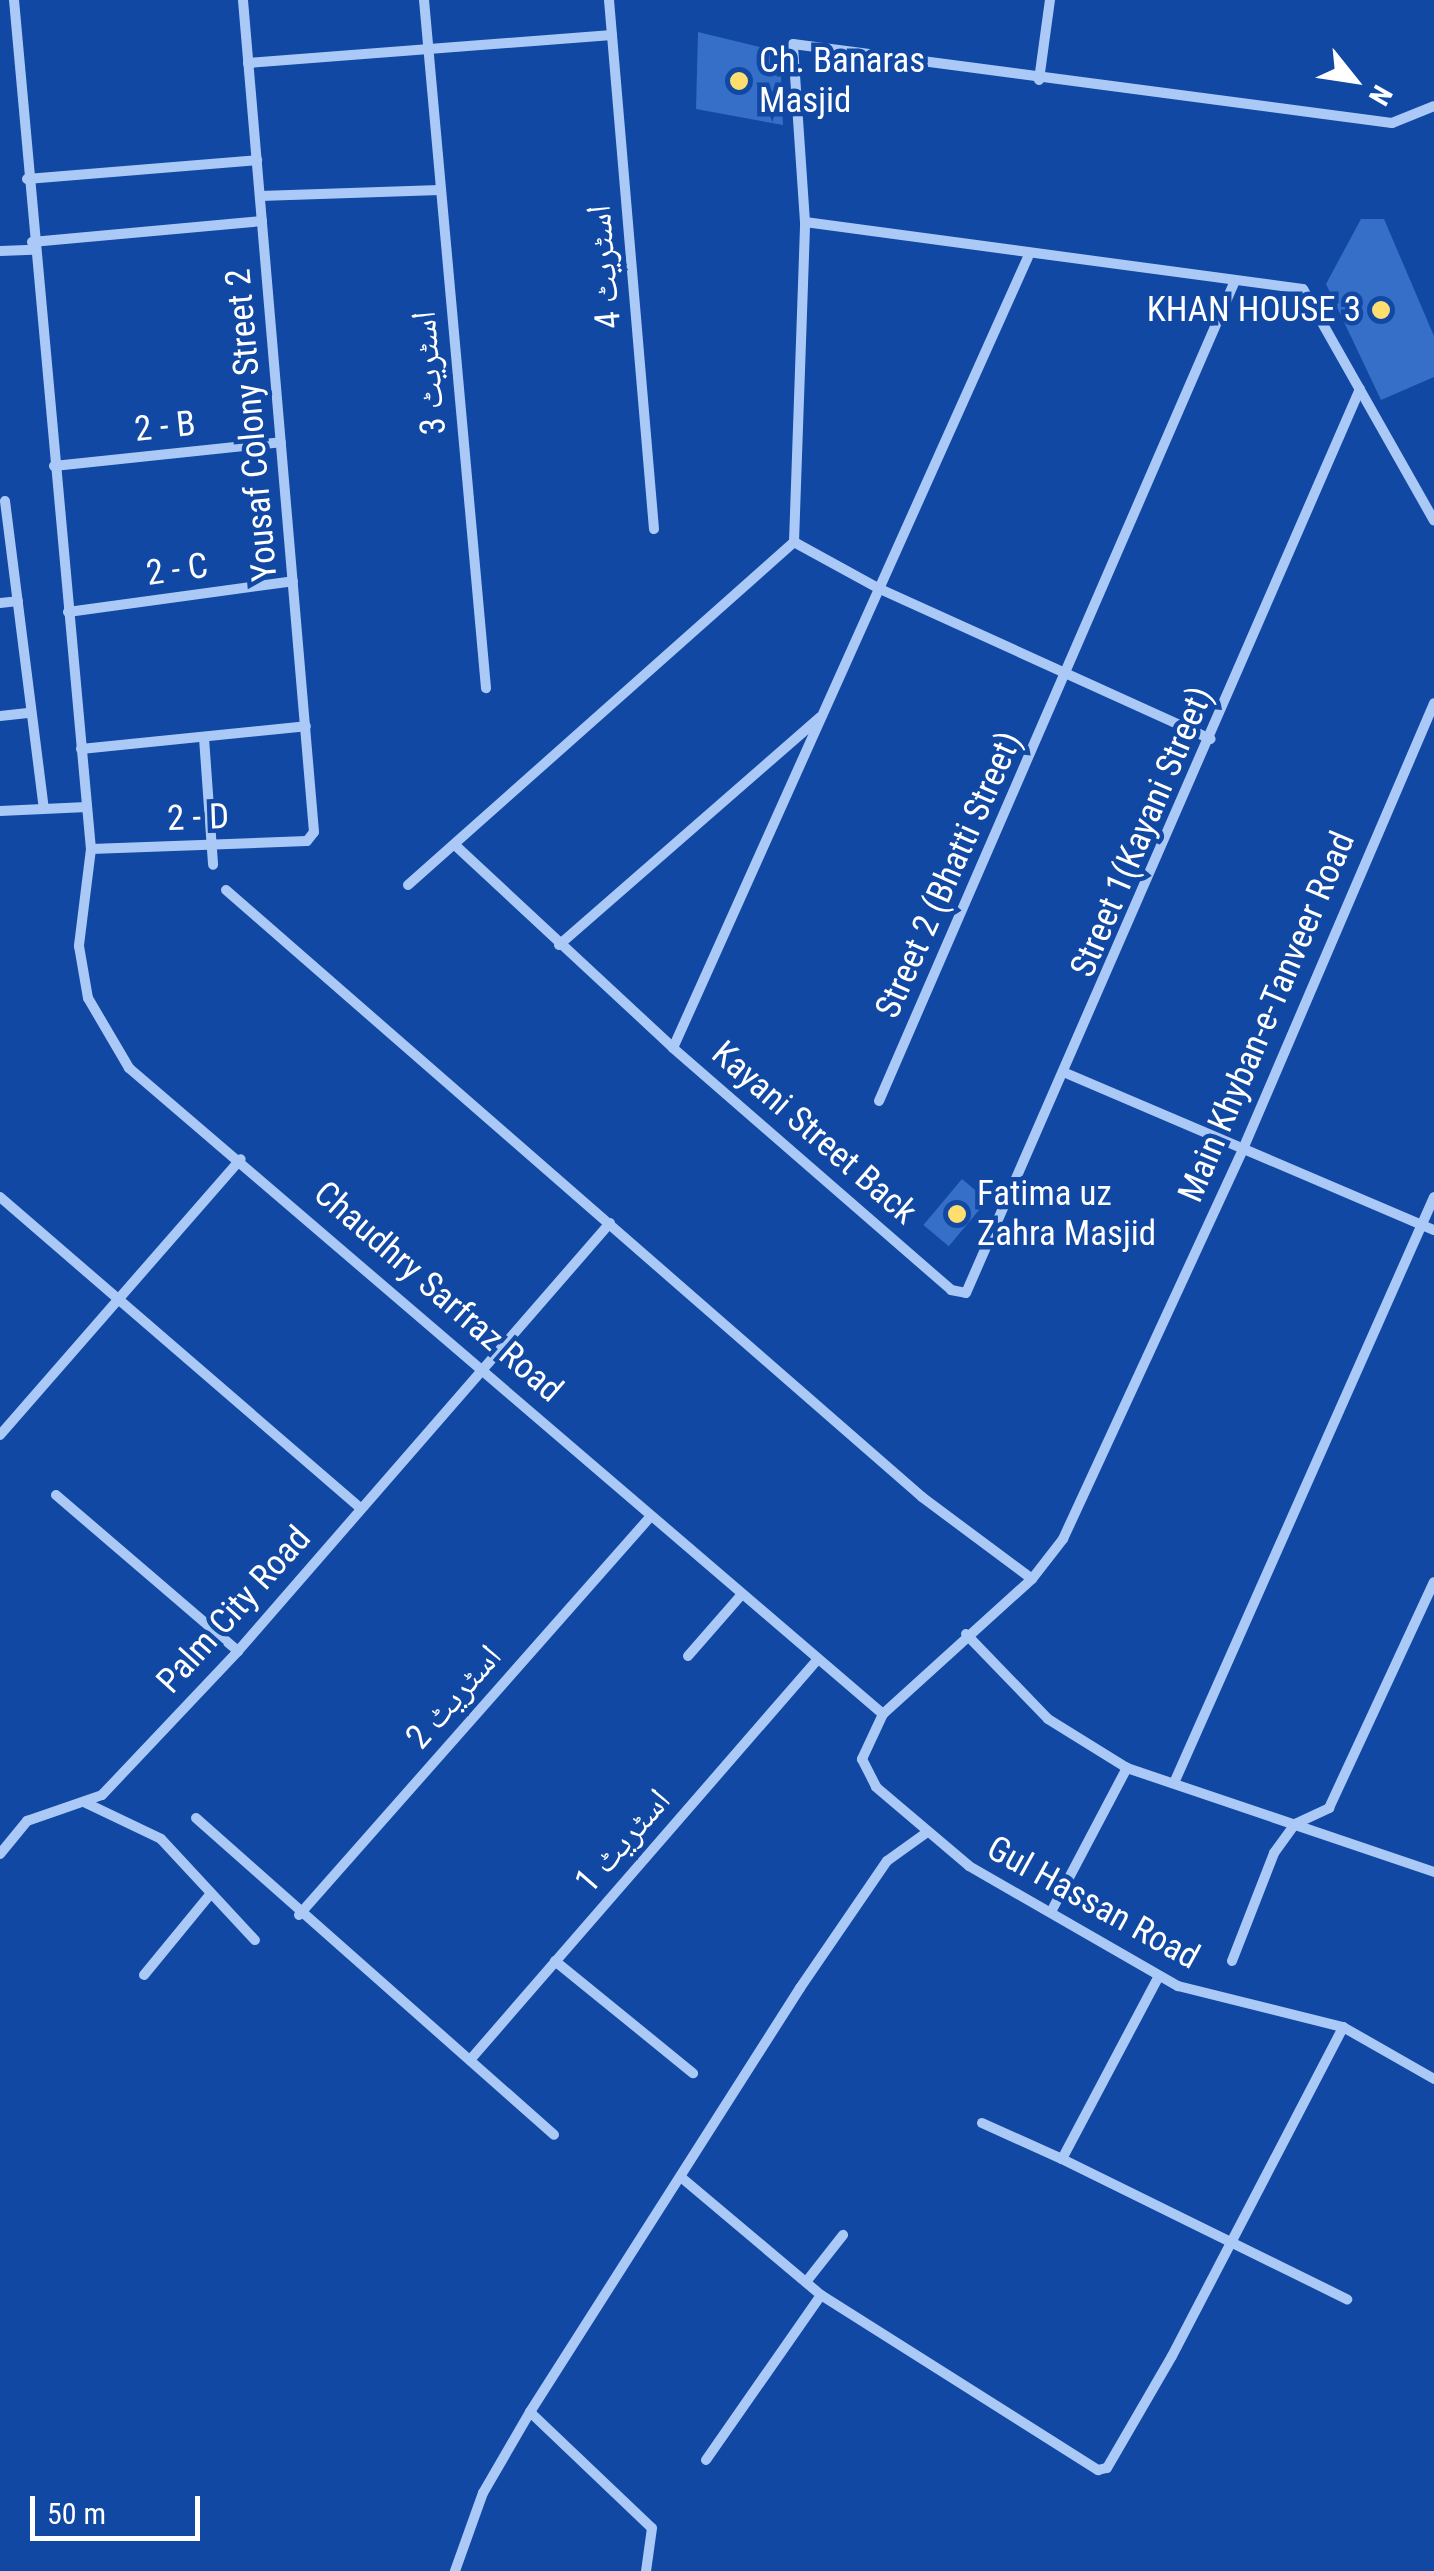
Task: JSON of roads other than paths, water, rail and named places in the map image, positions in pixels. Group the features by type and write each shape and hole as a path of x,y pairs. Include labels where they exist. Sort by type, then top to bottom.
{"street":[{"name":"Chaudhry Sarfraz Road","path":"14,0 26,179 91,849 79,946 88,998 129,1068 484,1367 883,1714"},
{"name":"Yousaf Colony Street 2","path":"243,0 314,832 306,841"},
{"name":"اسٹریٹ 3","path":"424,0 486,688"},
{"name":"اسٹریٹ 4","path":"609,0 654,529"},
{"path":"1039,80 1050,0"},
{"path":"248,63 428,54 612,35"},
{"path":"408,886 794,542 806,222 793,44 1039,80 1392,122 1434,106"},
{"path":"26,179 257,160"},
{"path":"260,196 440,190"},
{"path":"0,251 262,220"},
{"path":"806,222 1028,257 1234,284 1304,289 1434,521"},
{"path":"673,1048 1028,257"},
{"name":"Street 2 (Bhatti Street)","path":"878,1100 1069,671 1234,284"},
{"name":"Street 1(Kayani Street)","path":"966,1294 1068,1074 1360,389"},
{"name":"2 - B","path":"54,466 281,442"},
{"path":"5,501 44,809"},
{"path":"794,542 880,589 1069,671 1211,739"},
{"name":"2 - C","path":"68,612 293,581"},
{"path":"0,602 18,601"},
{"name":"Main Khyban-e-Tanveer Road","path":"883,1714 966,1634 1032,1579 1086,1492 1243,1148 1434,703"},
{"path":"0,716 28,713"},
{"path":"560,945 824,713"},
{"path":"81,749 306,726"},
{"path":"204,738 213,865"},
{"path":"0,811 87,807"},
{"name":"2 - D","path":"91,849 306,841"},
{"name":"Kayani Street Back","path":"456,846 673,1048 951,1290 966,1294"},
{"path":"226,890 922,1497 1032,1579"},
{"path":"1068,1074 1434,1230"},
{"path":"0,1436 241,1159"},
{"path":"0,1197 360,1508"},
{"path":"1174,1783 1434,1197"},
{"name":"Palm City Road","path":"0,1854 27,1821 86,1803 238,1651 610,1222"},
{"path":"56,1495 238,1651"},
{"name":"اسٹریٹ 2","path":"299,1915 651,1516"},
{"path":"1232,1961 1274,1853 1294,1824 1329,1808 1434,1582"},
{"path":"688,1656 742,1594"},
{"path":"966,1634 1048,1718 1127,1768 1434,1872"},
{"name":"اسٹریٹ 1","path":"470,2060 818,1659"},
{"name":"Gul Hassan Road","path":"883,1714 862,1759 876,1787 926,1834 1159,1976 1216,2000 1343,2027 1434,2079"},
{"path":"1052,1910 1127,1768"},
{"path":"86,1803 161,1840 208,1896 255,1940"},
{"path":"196,1818 299,1915 554,2134"},
{"path":"456,2571 484,2493 530,2412 887,1861 926,1834"},
{"path":"144,1975 208,1896"},
{"path":"555,1961 693,2073"},
{"path":"1062,2159 1159,1976"},
{"path":"682,2178 821,2294 1098,2470 1107,2468 1233,2242 1343,2027"},
{"path":"982,2123 1347,2299"},
{"path":"806,2282 843,2235"},
{"path":"706,2460 821,2294"},
{"path":"530,2412 652,2528 646,2571"}],"place":[{"name":"Ch. Banaras Masjid","path":"739,81"},
{"name":"KHAN HOUSE 3","path":"1381,310"},
{"name":"Fatima uz Zahra Masjid","path":"957,1214"}]}
